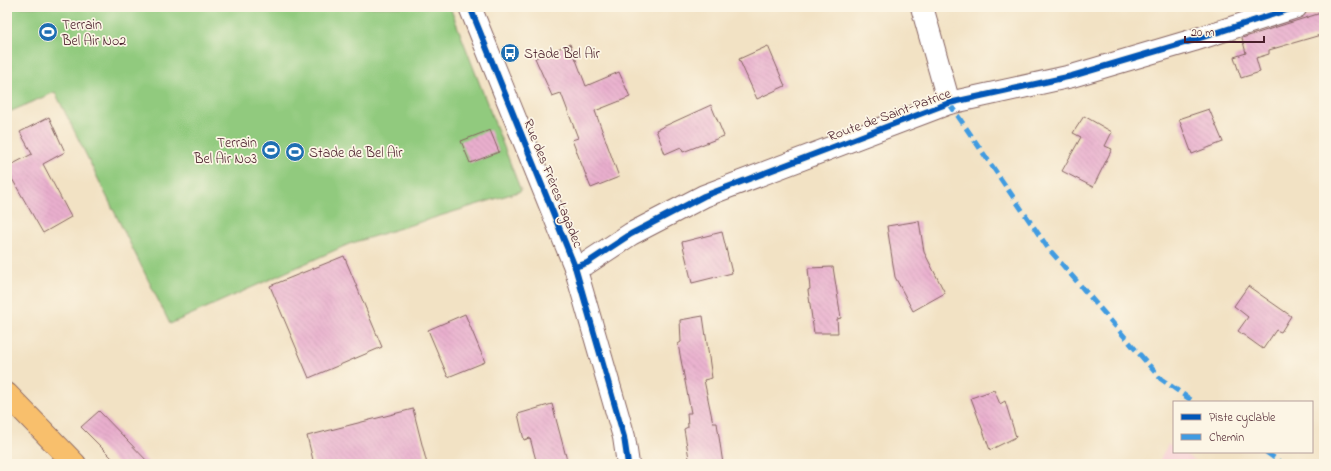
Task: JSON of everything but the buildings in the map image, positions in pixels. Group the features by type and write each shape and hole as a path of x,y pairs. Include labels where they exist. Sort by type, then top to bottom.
{"main road":[{"path":"7,394 75,464"}],"street":[{"name":"Rue des Frères Lagadec","path":"470,7 575,267 624,437 628,464"},
{"path":"922,7 949,103"},
{"name":"Route de Saint-Patrice","path":"575,267 587,262 631,234 704,196 949,103 1072,76 1194,40 1296,7"}],"shaded area":[{"path":"1168,444 1173,446 1173,453 1183,453 1201,464 1158,464"}],"green space":[{"name":"Stade de Bel Air","path":"7,7 450,7 521,191 349,244 170,324 55,92 7,113"}],"marked path":[{"path":"949,103 1048,248 1161,379 1193,401"},
{"path":"1267,453 1283,464"}],"cycle path":[{"path":"470,7 575,267 624,437 628,464"},
{"path":"575,267 587,263 631,234 704,196 949,103 1072,76 1194,40 1296,7"}],"place":[{"name":"Terrain Bel Air No2","path":"48,32"},
{"name":"Stade Bel Air","path":"510,53"},
{"name":"Terrain Bel Air No3","path":"271,150"},
{"name":"Stade de Bel Air","path":"295,152"}]}
